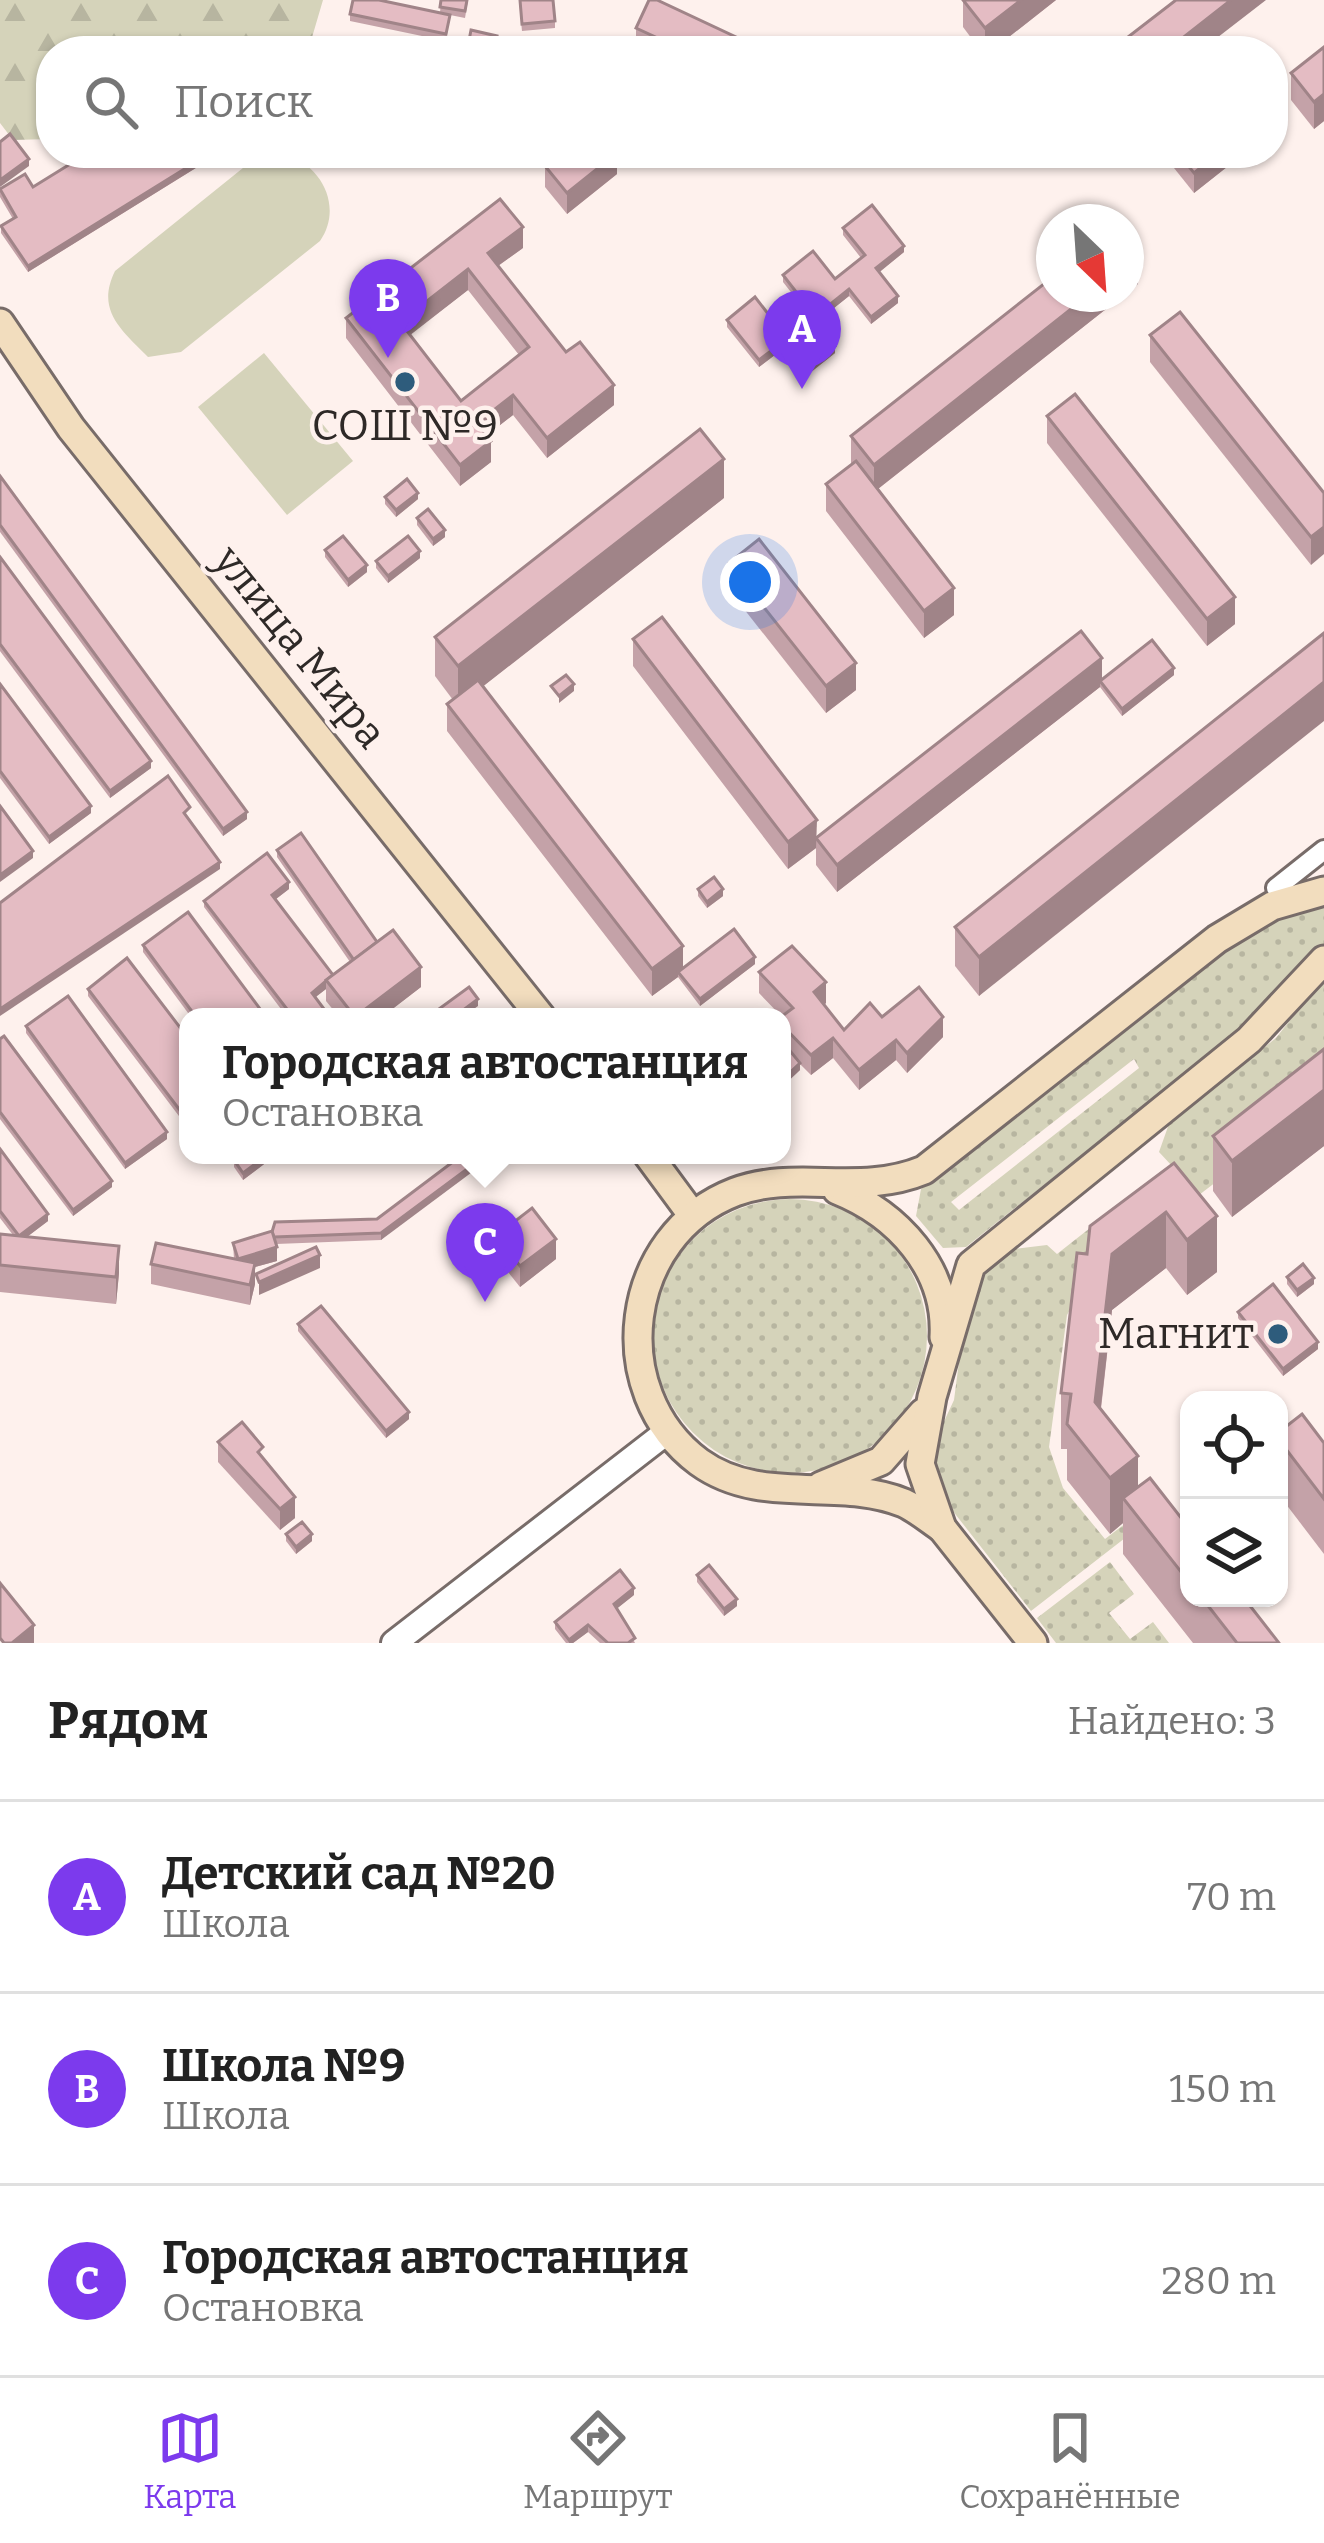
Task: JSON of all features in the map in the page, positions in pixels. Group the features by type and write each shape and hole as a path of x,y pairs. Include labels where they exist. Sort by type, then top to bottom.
{"main road":[{"name":"улица Мира","path":"0,323 71,428 534,1008"},
{"path":"943,1528 903,1503 740,1483 700,1462 668,1431 646,1393 636,1350 637,1312 648,1276 667,1243 693,1216 735,1192 782,1182 829,1187 892,1184 924,1170 1217,939 1273,906 1324,890"},
{"path":"1033,1643 943,1528 920,1464 932,1397 971,1265 1249,1040 1324,960"},
{"path":"655,1164 693,1216"},
{"path":"829,1187 865,1201 896,1224 921,1254 937,1289 944,1327 942,1365"},
{"path":"805,1490 845,1480 881,1461 911,1432 932,1397"}],"street":[{"path":"1276,888 1324,850"},
{"path":"394,1643 668,1431"}],"green space":[{"path":"0,0 323,0 312,36 36,36 36,139 13,140 0,123"},
{"path":"243,168 310,168 325,189 330,215 320,241 181,352 148,357 120,328 108,297 115,271"},
{"path":"264,353 353,461 287,515 198,407"},
{"path":"1324,902 1324,944 1276,1000 966,1247 943,1248 916,1216 921,1189 1258,927","holes":["1134,1059 1139,1068 959,1210 951,1202"]},
{"path":"1324,977 1324,1099 1199,1195 1159,1152 1170,1121 1276,1038"},
{"path":"1132,1195 1067,1315 1049,1447 1063,1488 1105,1539 1147,1507 1156,1514 1031,1611 938,1492 926,1460 954,1400 968,1293 1006,1250 1047,1245 1057,1254"},
{"path":"790,1199 842,1209 887,1239 917,1284 927,1336 917,1388 887,1433 842,1463 790,1473 738,1463 693,1433 663,1388 653,1336 663,1284 693,1239 738,1209"},
{"path":"1110,1562 1134,1594 1109,1613 1130,1639 1153,1622 1169,1643 1056,1643 1037,1618"}],"building":[{"path":"353,0 379,0 450,15 446,34 350,14"},
{"path":"441,0 467,0 465,11 440,7"},
{"path":"520,0 553,0 555,21 522,24"},
{"path":"649,0 657,0 734,36 653,36 636,28"},
{"path":"963,0 1021,0 985,28"},
{"path":"1176,0 1231,0 1185,36 1129,36"},
{"path":"1324,47 1324,94 1314,102 1291,73"},
{"path":"10,134 29,159 0,180 0,142"},
{"path":"64,168 186,168 28,266 1,226 16,217 0,189 25,174 33,187"},
{"path":"547,168 598,168 567,193"},
{"path":"500,199 523,227 488,253 566,352 580,342 614,385 547,438 513,395 477,423 491,441 460,465 346,318","holes":["468,269 529,347 461,401 400,322"]},
{"path":"872,205 904,246 876,268 898,296 871,317 849,289 813,318 835,346 806,369 784,341 759,360 727,320 755,297 776,324 804,302 783,275 813,251 835,279 865,255 843,228"},
{"path":"1036,290 1036,312 1067,312 874,465 851,436"},
{"path":"1180,312 1324,493 1324,527 1311,537 1150,335"},
{"path":"1075,394 1235,597 1207,619 1047,416"},
{"path":"700,429 724,459 458,666 435,637"},
{"path":"856,461 954,588 924,611 826,484"},
{"path":"0,476 247,812 223,829 0,525"},
{"path":"407,479 418,493 396,510 385,497"},
{"path":"428,509 445,530 433,539 417,518"},
{"path":"343,536 367,565 348,580 325,550"},
{"path":"408,536 420,551 388,576 376,561"},
{"path":"759,539 856,663 826,686 729,563"},
{"path":"0,557 151,761 110,791 0,644"},
{"path":"662,617 817,820 788,842 633,639"},
{"path":"1081,631 1102,658 837,865 816,838"},
{"path":"1324,633 1324,682 979,957 955,927"},
{"path":"1152,640 1174,668 1122,709 1100,681"},
{"path":"566,675 574,684 559,696 551,686"},
{"path":"478,680 683,946 652,969 447,704"},
{"path":"0,684 91,806 49,837 0,771"},
{"path":"168,776 190,807 184,813 220,862 0,1009 0,903"},
{"path":"0,806 33,851 0,875"},
{"path":"301,833 377,942 354,960 277,850"},
{"path":"267,853 289,882 272,895 333,975 312,993 323,1008 286,1008 204,901"},
{"path":"714,877 723,889 707,902 698,889"},
{"path":"188,912 259,1008 189,1008 143,945"},
{"path":"734,929 755,957 700,999 678,972"},
{"path":"393,930 421,967 367,1008 348,1008 326,980"},
{"path":"792,946 826,982 814,992 844,1030 870,1003 882,1017 919,987 943,1017 907,1053 896,1040 859,1070 833,1038 811,1055 791,1034 793,1008 759,972"},
{"path":"127,958 179,1026 179,1109 88,989"},
{"path":"469,987 478,999 466,1008 440,1008"},
{"path":"68,996 167,1132 125,1163 26,1026"},
{"path":"4,1036 112,1181 73,1210 0,1112 0,1039"},
{"path":"1324,1049 1324,1090 1232,1161 1213,1136"},
{"path":"0,1149 48,1214 19,1236 0,1211"},
{"path":"1174,1163 1217,1216 1187,1240 1166,1212 1112,1254 1095,1402 1138,1456 1110,1478 1067,1424 1071,1394 1061,1393 1077,1253 1087,1254 1090,1226"},
{"path":"450,1164 474,1164 381,1233 274,1237 272,1232 275,1222 377,1219"},
{"path":"532,1208 556,1239 520,1266 496,1236"},
{"path":"272,1231 277,1247 238,1259 233,1243"},
{"path":"0,1234 119,1246 116,1277 0,1265"},
{"path":"156,1243 255,1263 250,1285 151,1264"},
{"path":"316,1247 320,1255 259,1282 256,1274"},
{"path":"1303,1264 1314,1278 1297,1290 1287,1277"},
{"name":"Магнит","path":"1273,1284 1318,1342 1283,1369 1238,1312"},
{"path":"321,1306 409,1412 386,1431 298,1324"},
{"path":"1302,1414 1324,1443 1324,1499 1288,1452 1288,1425"},
{"path":"242,1422 263,1447 258,1452 295,1497 280,1509 218,1442"},
{"path":"1150,1478 1180,1516 1180,1571 1123,1498"},
{"path":"302,1522 312,1534 296,1547 286,1534"},
{"path":"709,1565 737,1599 724,1609 697,1575"},
{"path":"620,1570 634,1588 614,1604 635,1638 628,1643 608,1643 588,1625 569,1640 555,1622"},
{"path":"0,1583 34,1625 12,1643 0,1638"},
{"path":"1209,1607 1251,1607 1279,1643 1237,1643"}],"place":[{"name":"Школа №9","path":"388,358"},
{"name":"СОШ №9","path":"405,382"},
{"name":"Детский сад №20","path":"802,389"},
{"name":"Городская автостанция","path":"485,1302"},
{"name":"Магнит","path":"1278,1334"}]}
